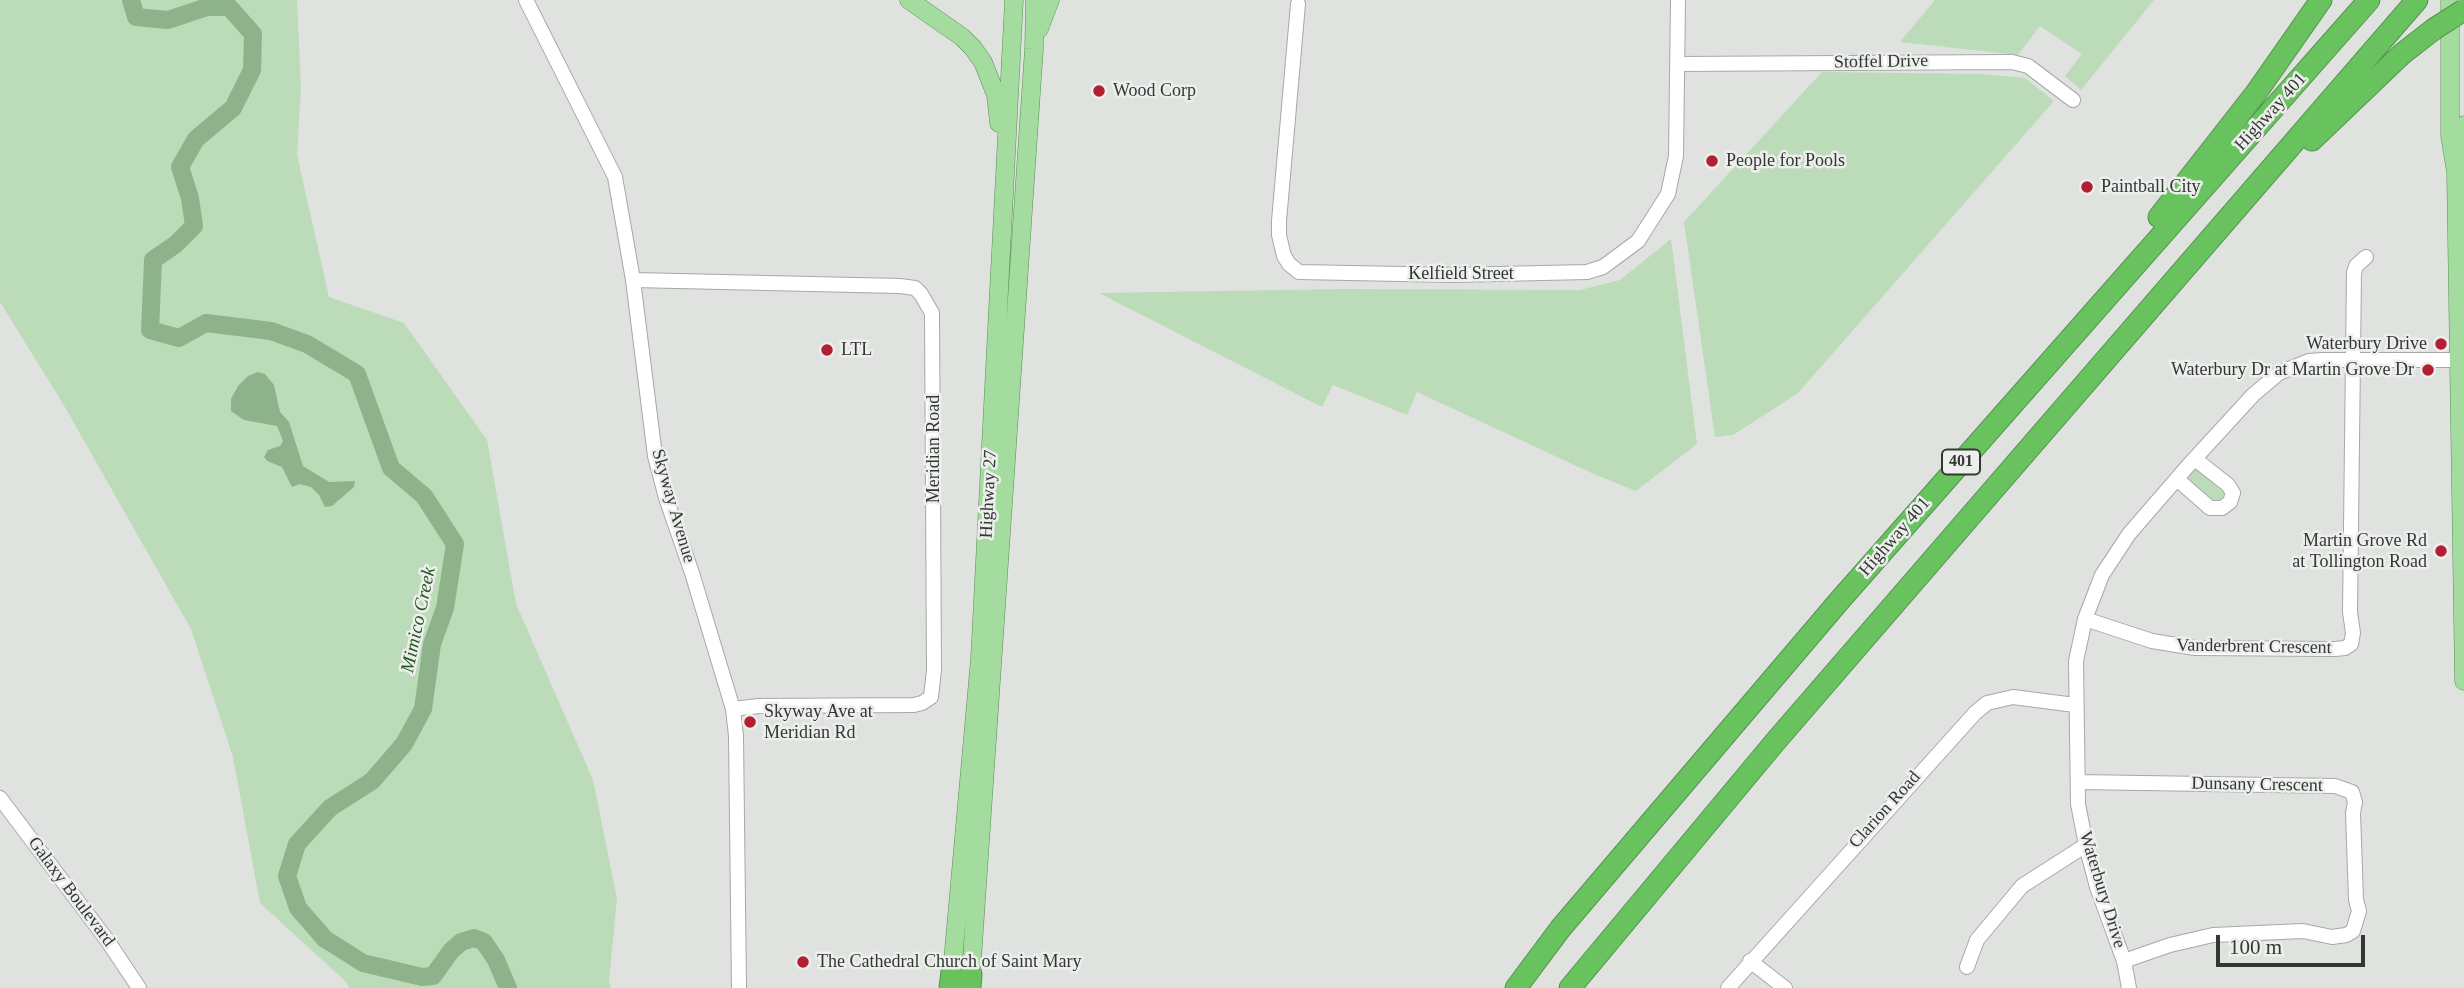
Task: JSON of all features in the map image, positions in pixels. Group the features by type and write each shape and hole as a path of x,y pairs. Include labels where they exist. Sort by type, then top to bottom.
{"highway":[{"path":"2056,354 2099,292 2256,93 2321,0"},
{"name":"Highway 401","path":"1516,988 1560,929 1749,706 2368,0"},
{"name":"Highway 401","path":"1570,988 1775,742 2417,0"},
{"path":"2256,186 2312,141 2402,54 2464,10"},
{"path":"1501,988 1560,929"}],"main road":[{"path":"909,0 962,37 982,62 996,95 1006,164"},
{"name":"Highway 27","path":"961,980 1014,0"},
{"name":"Highway 27","path":"961,980 1034,49 1035,0"},
{"path":"1034,49 1050,0"},
{"path":"2450,0 2449,136 2456,172 2460,281 2458,360 2464,562 2464,681"},
{"path":"2456,172 2464,125"}],"street":[{"name":"Skyway Avenue","path":"526,0 615,177 633,281 655,456 733,709 736,736 739,988"},
{"name":"Kelfield Street","path":"1298,4 1279,235 1284,256 1299,272 1412,275 1587,272 1603,267 1638,241 1668,194 1676,156 1678,0"},
{"name":"Stoffel Drive","path":"1678,64 2012,62 2028,66 2073,100"},
{"path":"2354,361 2354,273 2356,266 2366,257"},
{"name":"Meridian Road","path":"633,281 900,286 915,288 922,293 932,313 934,670 931,697 914,705 759,706 733,709"},
{"name":"Waterbury Drive","path":"2129,988 2124,961 2085,845 2078,804 2076,661 2085,619 2111,559 2129,534 2195,459 2253,395 2279,373 2309,361 2458,360"},
{"name":"Vanderbrent Crescent","path":"2085,619 2152,641 2195,648 2335,649 2351,644 2354,361"},
{"path":"2178,480 2210,508 2222,508 2230,502 2233,494 2228,485 2195,459"},
{"name":"Clarion Road","path":"1728,988 1975,713 1987,703 2013,697 2075,705"},
{"name":"Dunsany Crescent","path":"2078,782 2335,786 2352,792 2355,802 2353,813 2358,911 2353,931 2332,937 2303,931 2213,935 2170,945 2124,961"},
{"name":"Galaxy Boulevard","path":"0,798 107,940 139,988"},
{"path":"1967,967 1977,940 2022,886 2085,845"},
{"path":"1750,961 1784,988"}],"shaded area":[{"path":"0,0 297,0 301,87 297,155 329,297 404,323 487,440 516,604 593,780 617,899 609,980 611,988 349,988 345,981 260,903 233,757 191,629 62,402 0,302"},
{"path":"1935,0 2154,0 2081,90 2065,76 2082,54 2040,26 2018,55 1900,42"},
{"path":"1822,72 1982,74 2025,78 2054,101 1798,393 1733,435 1715,437 1684,222"},
{"path":"1671,239 1697,444 1636,491 1417,392 1407,415 1333,385 1322,407 1099,293 1343,289 1580,290 1620,280"},
{"path":"258,372 265,374 274,385 280,412 289,422 303,466 329,482 355,481 354,487 332,506 325,507 311,487 299,484 292,487 282,467 264,457 268,450 280,446 283,441 277,426 244,420 231,411 231,399 238,386 248,376"},
{"path":"2197,468 2223,488 2226,494 2223,500 2217,503 2190,481 2188,475 2191,470"}],"waterway":[{"name":"Mimico Creek","path":"131,0 136,17 168,20 207,7 229,7 253,34 252,70 233,108 196,139 180,167 190,198 194,226 176,244 153,260 150,330 179,338 206,323 271,331 307,344 357,374 391,468 424,496 455,544 445,608 432,644 423,709 404,744 372,781 330,808 297,844 287,876 298,908 325,939 363,963 422,977 433,976 451,951 461,942 474,938 484,942 496,960 508,988"}],"place":[{"name":"Wood Corp","path":"1099,91"},
{"name":"People for Pools","path":"1712,161"},
{"name":"Paintball City","path":"2087,187"},
{"name":"Waterbury Drive","path":"2441,344"},
{"name":"LTL","path":"827,350"},
{"name":"Waterbury Dr at Martin Grove Dr","path":"2428,370"},
{"name":"Martin Grove Rd at Tollington Road","path":"2441,551"},
{"name":"Skyway Ave at Meridian Rd","path":"750,722"},
{"name":"The Cathedral Church of Saint Mary","path":"803,962"}]}
